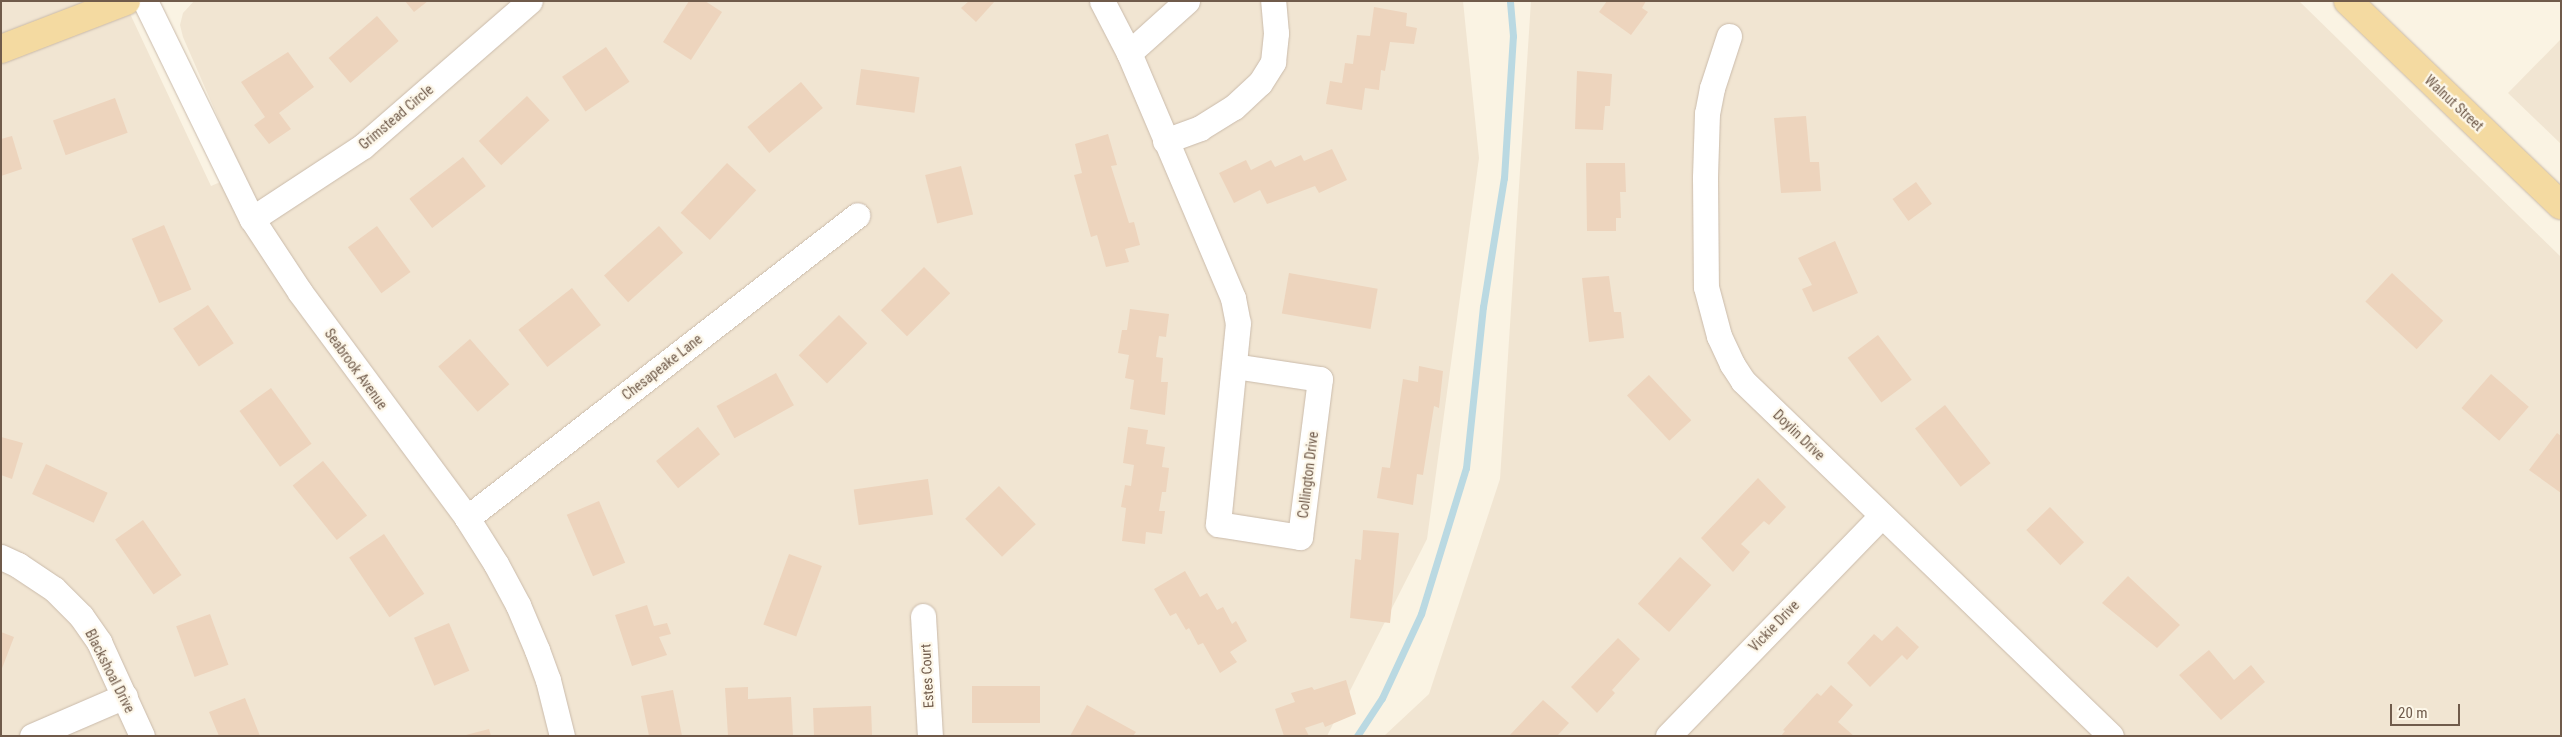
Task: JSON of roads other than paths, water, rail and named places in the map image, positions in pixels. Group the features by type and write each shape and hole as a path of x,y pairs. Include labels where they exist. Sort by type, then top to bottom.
{"main road":[{"path":"1,49 126,1"},
{"name":"Walnut Street","path":"2348,1 2561,205"}],"street":[{"name":"Seabrook Avenue","path":"145,1 252,219 300,292 467,518 518,605 548,680 562,736"},
{"name":"Grimstead Circle","path":"252,219 363,146 530,1"},
{"name":"Collington Drive","path":"1102,1 1130,54 1164,141 1233,298 1238,323 1218,524 1300,537 1320,379 1234,366"},
{"path":"1130,54 1188,1"},
{"path":"1164,141 1200,128 1234,107 1260,83 1273,62 1276,33 1272,1"},
{"name":"Doylin Drive","path":"1729,36 1712,88 1707,113 1704,178 1706,287 1719,336 1743,381 2111,736"},
{"name":"Chesapeake Lane","path":"467,518 857,215"},
{"name":"Vickie Drive","path":"1668,736 1881,516"},
{"name":"Blackshoal Drive","path":"1,557 18,565 54,588 81,616 99,642 142,736"},
{"name":"Estes Court","path":"923,616 930,736"},
{"path":"32,736 125,696"}],"waterway":[{"path":"1357,736 1382,698 1421,614 1466,468 1483,307 1504,178 1513,36 1510,1"}]}
